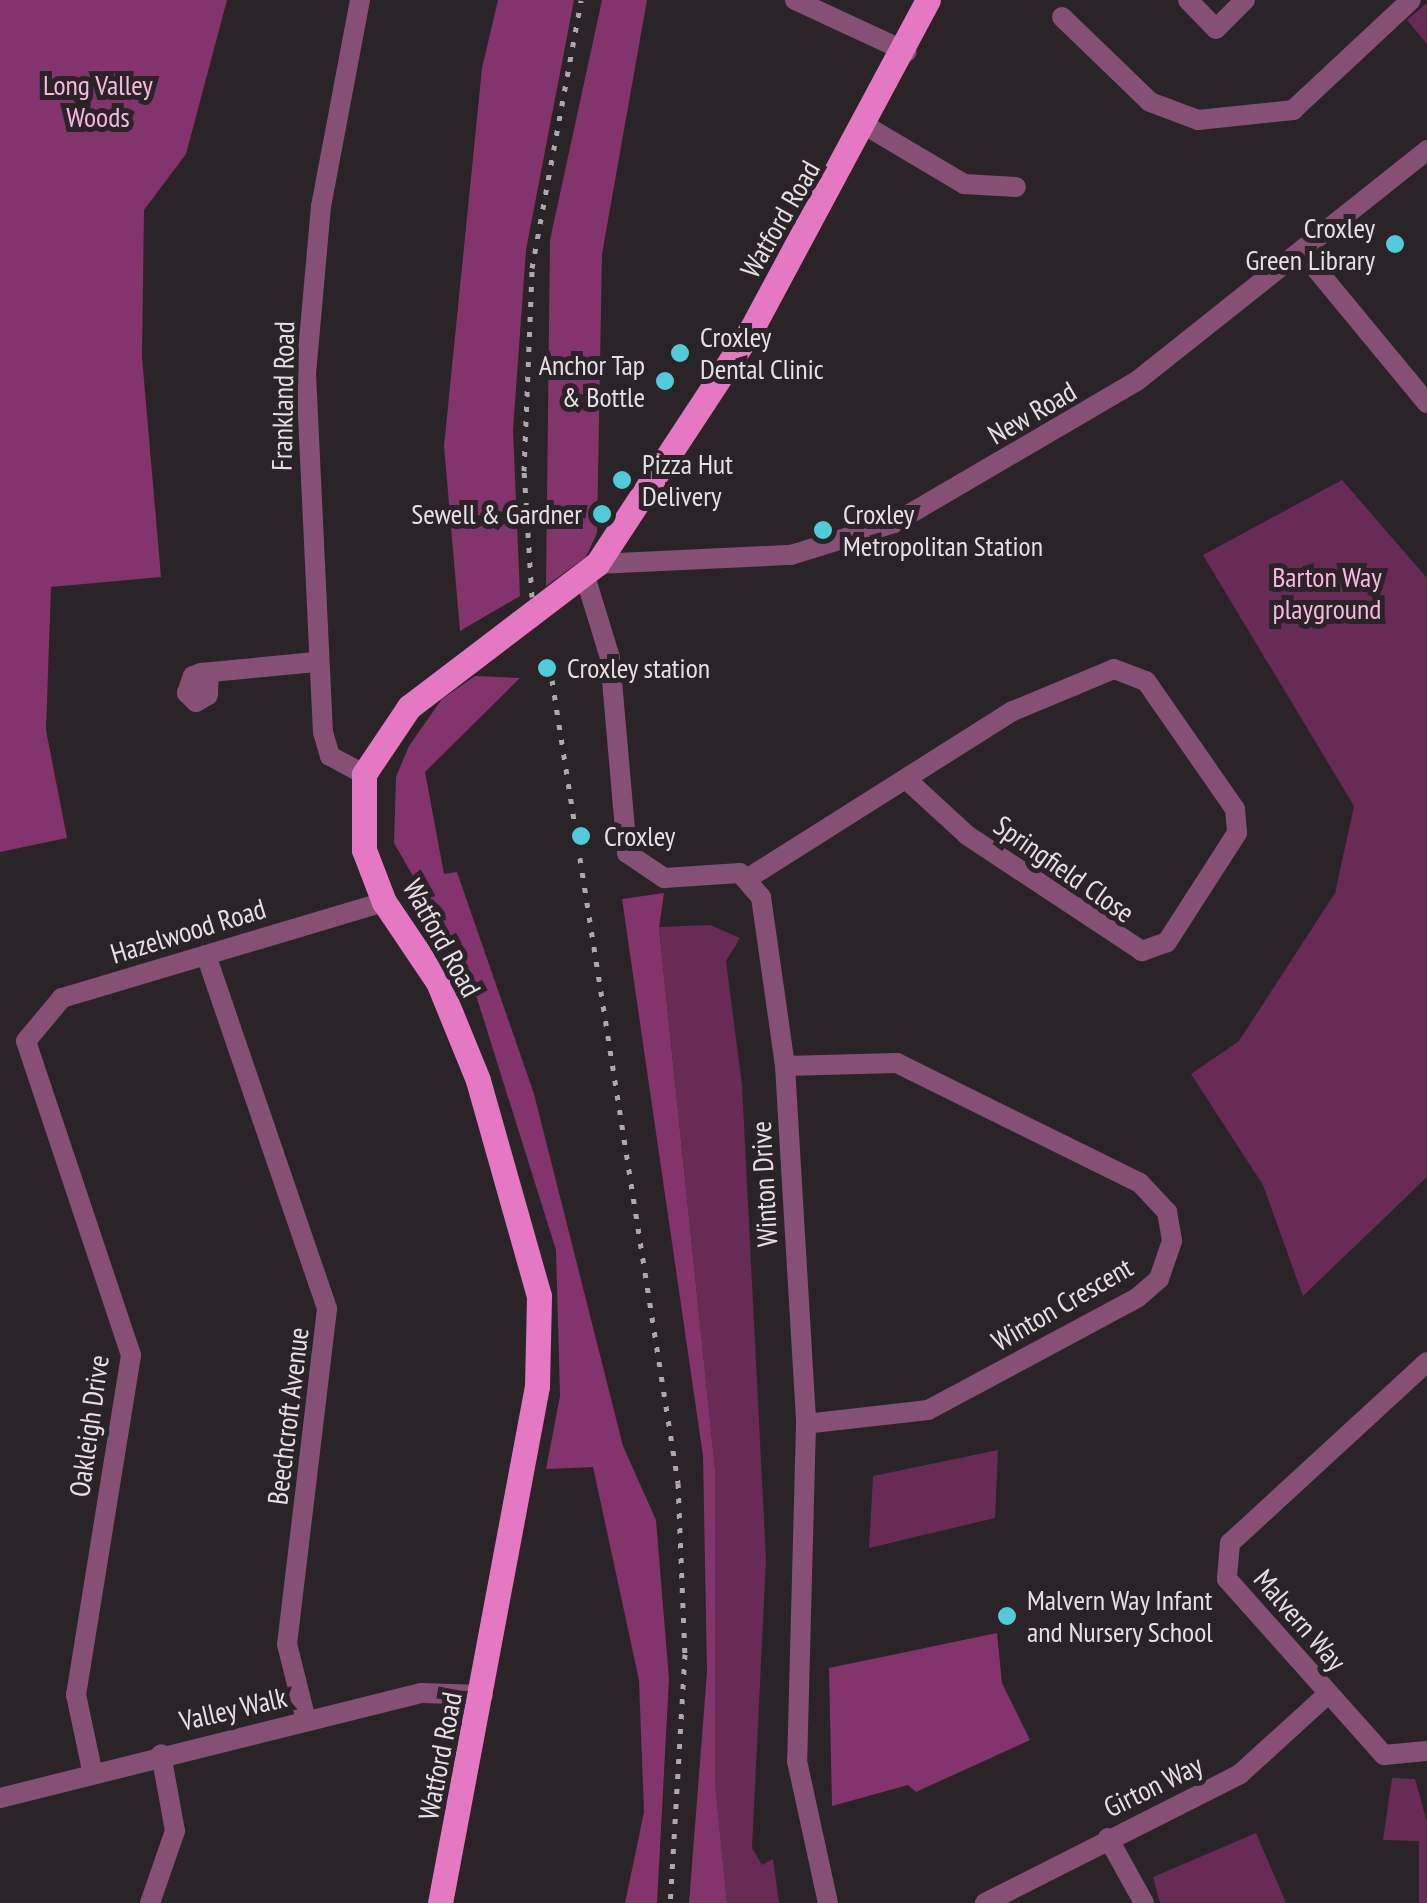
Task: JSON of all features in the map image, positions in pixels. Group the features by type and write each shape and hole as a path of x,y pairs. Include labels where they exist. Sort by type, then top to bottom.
{"main road":[{"name":"Watford Road","path":"440,1903 483,1695 538,1386 539,1296 478,1080 438,982 384,902 364,850 364,774 409,708 591,570 672,457 868,128 907,52 928,0"}],"street":[{"name":"Frankland Road","path":"360,0 321,206 306,373 315,662 327,748 364,774"},
{"path":"795,0 907,52"},
{"path":"1188,0 1216,29 1245,0"},
{"path":"1062,16 1150,102 1198,120 1293,110 1411,0"},
{"path":"868,128 964,184 1016,188"},
{"name":"New Road","path":"591,570 752,560 894,523 1088,413 1302,252 1427,150"},
{"path":"1302,252 1427,402"},
{"path":"591,570 610,658 627,853 664,878 750,877"},
{"path":"209,673 315,662"},
{"name":"Springfield Close","path":"750,877 908,781 1013,711 1125,669 1146,682 1235,809 1237,833 1166,942 1142,951 967,834 908,781"},
{"name":"Winton Drive","path":"750,877 761,897 785,1066 806,1424 797,1761 828,1903"},
{"name":"Hazelwood Road","path":"26,1041 62,998 384,902"},
{"name":"Beechcroft Avenue","path":"206,955 328,1309 288,1644 306,1720"},
{"name":"Oakleigh Drive","path":"26,1041 131,1355 76,1695 92,1770"},
{"name":"Winton Crescent","path":"785,1066 897,1063 1140,1183 1167,1212 1172,1241 1159,1279 1137,1298 928,1410 806,1424"},
{"name":"Malvern Way","path":"1427,1362 1230,1543 1227,1579 1384,1755 1427,1751"},
{"name":"Valley Walk","path":"0,1798 92,1770 421,1693 483,1695"},
{"name":"Girton Way","path":"985,1903 1240,1774 1328,1694"},
{"path":"150,1903 175,1830 161,1754"},
{"path":"1108,1838 1144,1903"}],"green space":[{"name":"Long Valley Woods","path":"0,0 227,0 186,154 144,210 142,357 161,577 51,587 46,730 67,838 0,852"},
{"path":"498,0 574,0 526,250 513,430 520,596 460,631 444,446 482,68"},
{"path":"602,0 647,0 602,254 597,533 586,557 546,586 550,240"},
{"path":"1427,3 1427,44 1407,20"},
{"name":"Barton Way playground","path":"1342,480 1427,578 1427,1177 1303,1296 1263,1185 1191,1074 1239,1041 1335,893 1354,806 1203,555"},
{"path":"475,676 520,678 425,772 444,874 457,872 534,1094 623,1446 656,1520 669,1679 657,1903 625,1903 644,1812 639,1680 593,1467 546,1469 560,1396 556,1250 470,976 394,843 396,777 409,746 442,699"},
{"path":"664,893 659,928 715,1469 715,1783 727,1903 689,1903 707,1672 703,1456 622,899"},
{"path":"710,925 740,938 726,961 742,1085 766,1560 752,1848 762,1865 773,1859 779,1903 727,1903 715,1783 715,1469 659,927"},
{"path":"998,1450 995,1518 869,1548 873,1476"},
{"path":"997,1633 1002,1683 1030,1740 916,1792 908,1785 832,1806 829,1668"},
{"path":"1392,1778 1415,1779 1427,1822 1427,1903 1419,1903 1419,1841 1383,1840"},
{"path":"1256,1833 1286,1903 1160,1903 1153,1877"}],"railway":[{"path":"532,597 524,471 532,268 581,0"},
{"path":"552,680 678,1483 685,1654 670,1903"}],"place":[{"name":"Croxley Green Library","path":"1395,244"},
{"name":"Croxley Dental Clinic","path":"680,353"},
{"name":"Anchor Tap & Bottle","path":"665,381"},
{"name":"Pizza Hut Delivery","path":"622,480"},
{"name":"Sewell & Gardner","path":"602,514"},
{"name":"Croxley Metropolitan Station","path":"823,530"},
{"name":"Croxley station","path":"547,668"},
{"name":"Croxley","path":"581,836"},
{"name":"Malvern Way Infant and Nursery School","path":"1007,1616"}]}
